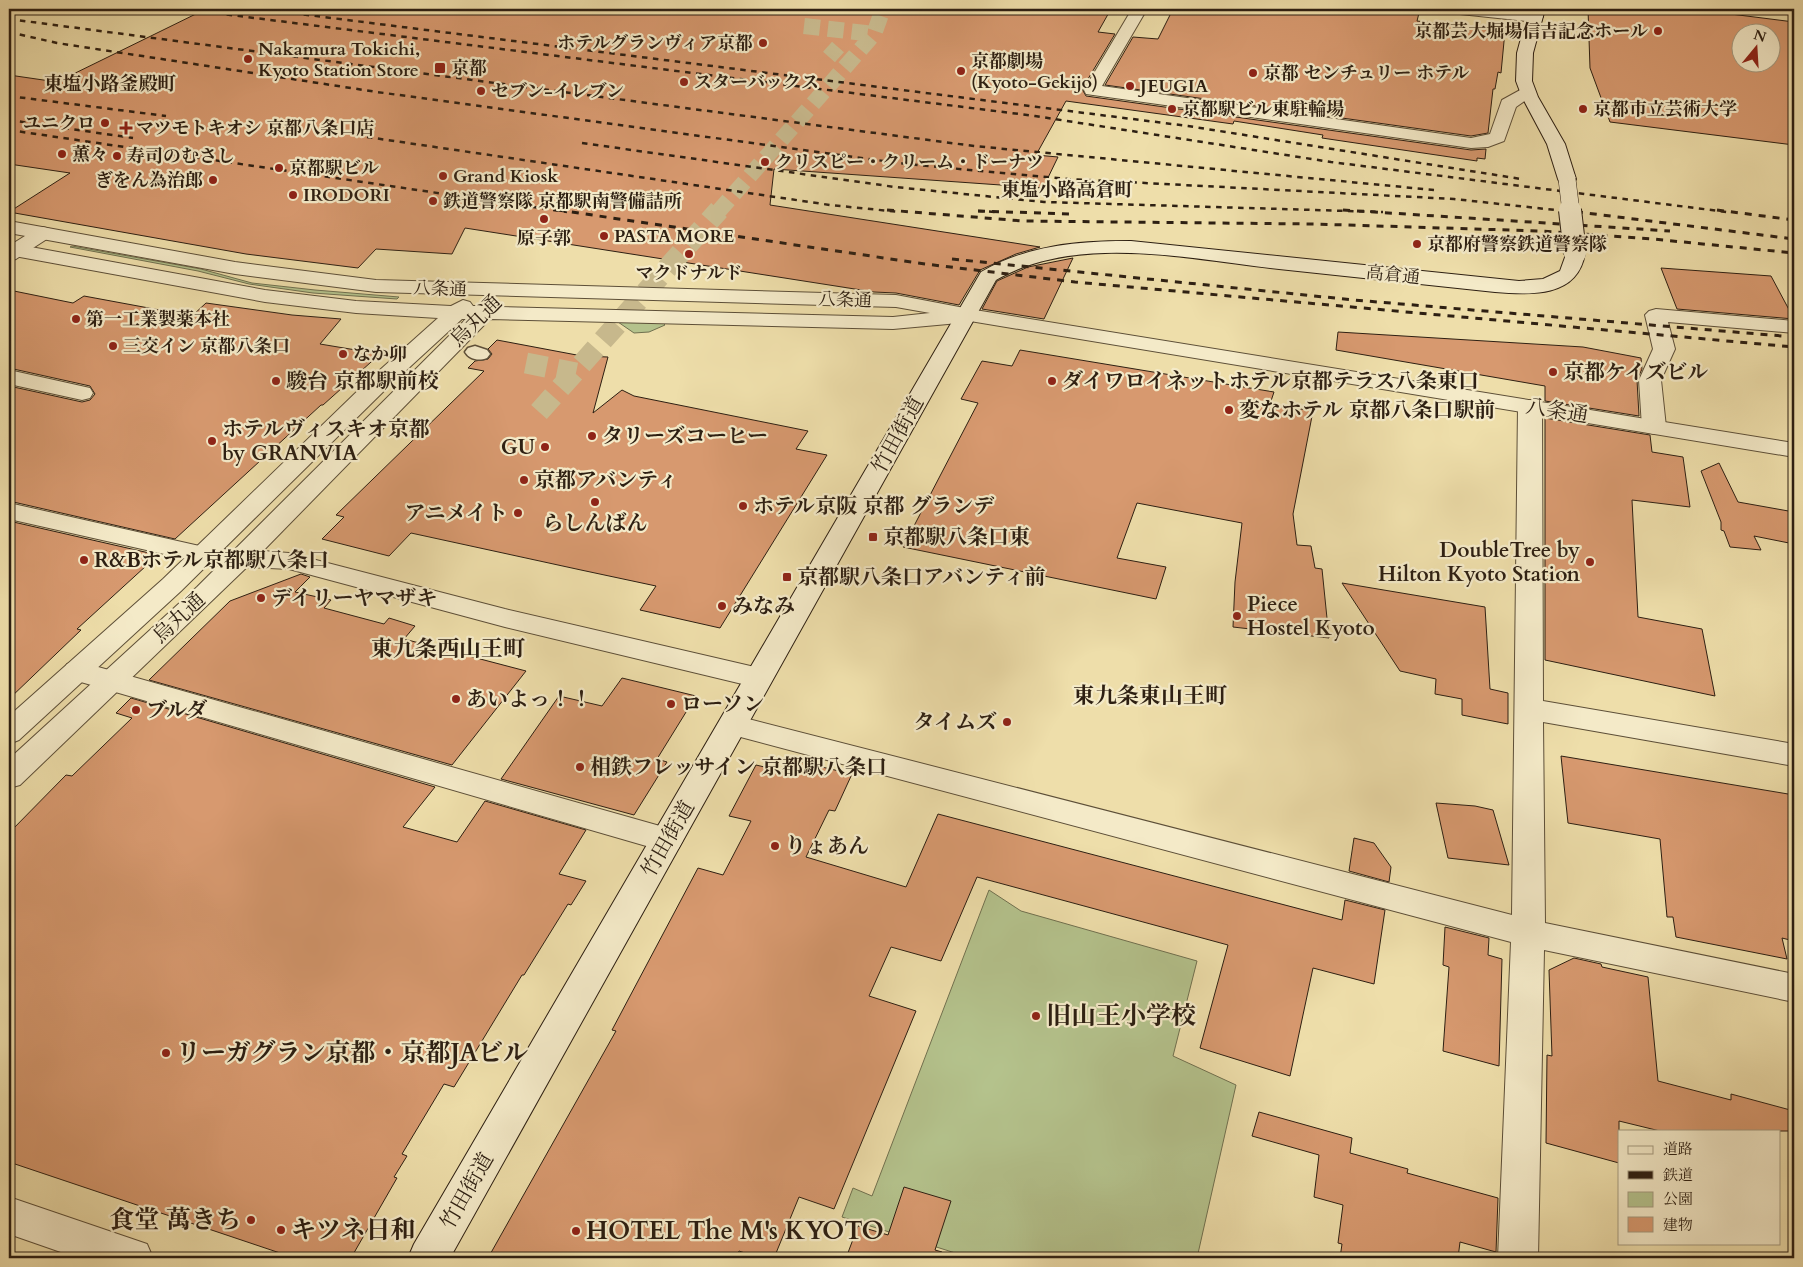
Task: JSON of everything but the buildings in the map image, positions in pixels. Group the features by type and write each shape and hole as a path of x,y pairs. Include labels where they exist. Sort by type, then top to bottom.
{"street":[{"path":"1139,9 1092,90 1471,143 1488,142 1498,137 1508,104 1528,93"},
{"path":"1460,9 1536,13"},
{"name":"高倉通","path":"964,316 983,283 998,270 1039,256 1072,249 1131,247 1511,288 1540,286 1561,280 1574,268 1565,162 1559,146 1528,93 1524,71 1536,13"},
{"name":"八条通","path":"9,227 235,268 328,281 414,289 896,301 922,305 964,316 1020,323 1794,450"},
{"path":"11,251 43,233"},
{"name":"八条通","path":"11,251 308,303 454,312 893,323 920,322 964,316"},
{"name":"烏丸通","path":"9,733 204,555 454,312 481,297 506,291"},
{"name":"烏丸通","path":"9,777 242,558 506,291"},
{"path":"1654,427 1650,380 1664,349 1656,315 1794,327"},
{"name":"竹田街道","path":"428,1258 844,531 964,316"},
{"path":"9,377 82,392"},
{"path":"1518,1258 1528,933 1530,407"},
{"path":"9,510 204,555 289,561 505,618 759,678"},
{"path":"77,671 668,840"},
{"path":"1528,709 1794,755"},
{"path":"733,725 1528,933 1794,988"},
{"path":"9,1216 133,1258"}],"green space":[{"path":"70,247 201,269 252,283 399,297 397,299 313,293 249,284 198,271"},
{"path":"618,322 663,323 665,325 649,332 634,333"},
{"path":"989,890 1021,911 1197,961 1173,1056 1236,1085 1197,1258 971,1258 842,1217 853,1188 872,1196"}],"tunnel":[{"path":"874,34 883,9"},
{"path":"804,26 874,34"},
{"path":"718,212 874,34"},
{"path":"829,57 838,47"},
{"path":"574,373 719,210"},
{"path":"526,363 574,373"},
{"path":"539,412 574,373"}],"railway":[{"path":"183,9 1035,116 1331,162 1727,212"},
{"path":"260,9 1188,126 1521,179"},
{"path":"9,19 974,146 1434,190"},
{"path":"9,32 57,43 377,92 906,164 1068,179 1454,199 1574,212"},
{"path":"9,96 166,116"},
{"path":"9,120 133,138"},
{"path":"9,130 567,212"},
{"path":"367,137 830,205 900,212"},
{"path":"582,143 895,187 1044,202 1367,212"},
{"path":"558,210 925,264 1075,282 1794,347"},
{"path":"887,210 1023,221 1314,224 1540,231 1653,239 1794,253"},
{"path":"1343,210 1367,212"},
{"path":"1562,210 1794,239"},
{"path":"1717,210 1794,220"},
{"path":"996,212 978,211 1070,214"},
{"path":"1367,212 1383,212"},
{"path":"1367,212 1670,231"},
{"path":"952,259 1354,300 1794,337"}],"place":[{"name":"京都芸大堀場信吉記念ホール","path":"1658,31"},
{"name":"ホテルグランヴィア京都","path":"763,43"},
{"name":"Nakamura Tokichi, Kyoto Station Store","path":"248,59"},
{"name":"京都","path":"440,68"},
{"name":"京都劇場 (Kyoto-Gekijo)","path":"961,71"},
{"name":"京都 センチュリー ホテル","path":"1253,73"},
{"name":"スターバックス","path":"684,82"},
{"name":"JEUGIA","path":"1130,86"},
{"name":"セブン-イレブン","path":"481,91"},
{"name":"京都駅ビル東駐輪場","path":"1172,109"},
{"name":"京都市立芸術大学","path":"1583,109"},
{"name":"ユニクロ","path":"105,123"},
{"name":"マツモトキオシ 京都八条口店","path":"126,128"},
{"name":"薫々","path":"62,154"},
{"name":"寿司のむさし","path":"117,156"},
{"name":"クリスピー・クリーム・ドーナツ","path":"765,162"},
{"name":"京都駅ビル","path":"279,168"},
{"name":"Grand Kiosk","path":"443,176"},
{"name":"ぎをん為治郎","path":"213,180"},
{"name":"IRODORI","path":"293,195"},
{"name":"鉄道警察隊 京都駅南警備詰所","path":"433,201"},
{"name":"原子郭","path":"544,219"},
{"name":"PASTA MORE","path":"604,236"},
{"name":"京都府警察鉄道警察隊","path":"1417,244"},
{"name":"マクドナルド","path":"689,254"},
{"name":"第一工業製薬本社","path":"76,319"},
{"name":"三交イン 京都八条口","path":"113,346"},
{"name":"なか卯","path":"343,354"},
{"name":"京都ケイズビル","path":"1553,372"},
{"name":"駿台 京都駅前校","path":"276,381"},
{"name":"ダイワロイネットホテル京都テラス八条東口","path":"1052,381"},
{"name":"変なホテル 京都八条口駅前","path":"1229,410"},
{"name":"タリーズコーヒー","path":"592,436"},
{"name":"ホテルヴィスキオ京都 by GRANVIA","path":"212,441"},
{"name":"GU","path":"545,447"},
{"name":"京都アバンティ","path":"524,480"},
{"name":"らしんばん","path":"595,502"},
{"name":"ホテル京阪 京都 グランデ","path":"743,506"},
{"name":"アニメイト","path":"518,513"},
{"name":"京都駅八条口東","path":"873,537"},
{"name":"R&Bホテル京都駅八条口","path":"84,560"},
{"name":"DoubleTree by Hilton Kyoto Station","path":"1590,562"},
{"name":"京都駅八条口アバンティ前","path":"787,577"},
{"name":"デイリーヤマザキ","path":"261,598"},
{"name":"みなみ","path":"722,606"},
{"name":"Piece Hostel Kyoto","path":"1237,616"},
{"name":"あいよっ！！","path":"456,699"},
{"name":"ローソン","path":"671,704"},
{"name":"ブルダ","path":"136,710"},
{"name":"タイムズ","path":"1007,722"},
{"name":"相鉄フレッサイン 京都駅八条口","path":"580,767"},
{"name":"りょあん","path":"775,846"},
{"name":"旧山王小学校","path":"1036,1016"},
{"name":"リーガグラン京都・京都JAビル","path":"166,1053"},
{"name":"食堂 萬きち","path":"251,1220"},
{"name":"キツネ日和","path":"281,1230"},
{"name":"HOTEL The M's KYOTO","path":"576,1231"}],"district":[{"name":"東塩小路釜殿町","path":"110,84"},
{"name":"東塩小路高倉町","path":"1067,190"},
{"name":"東九条西山王町","path":"448,649"},
{"name":"東九条東山王町","path":"1150,696"}]}
